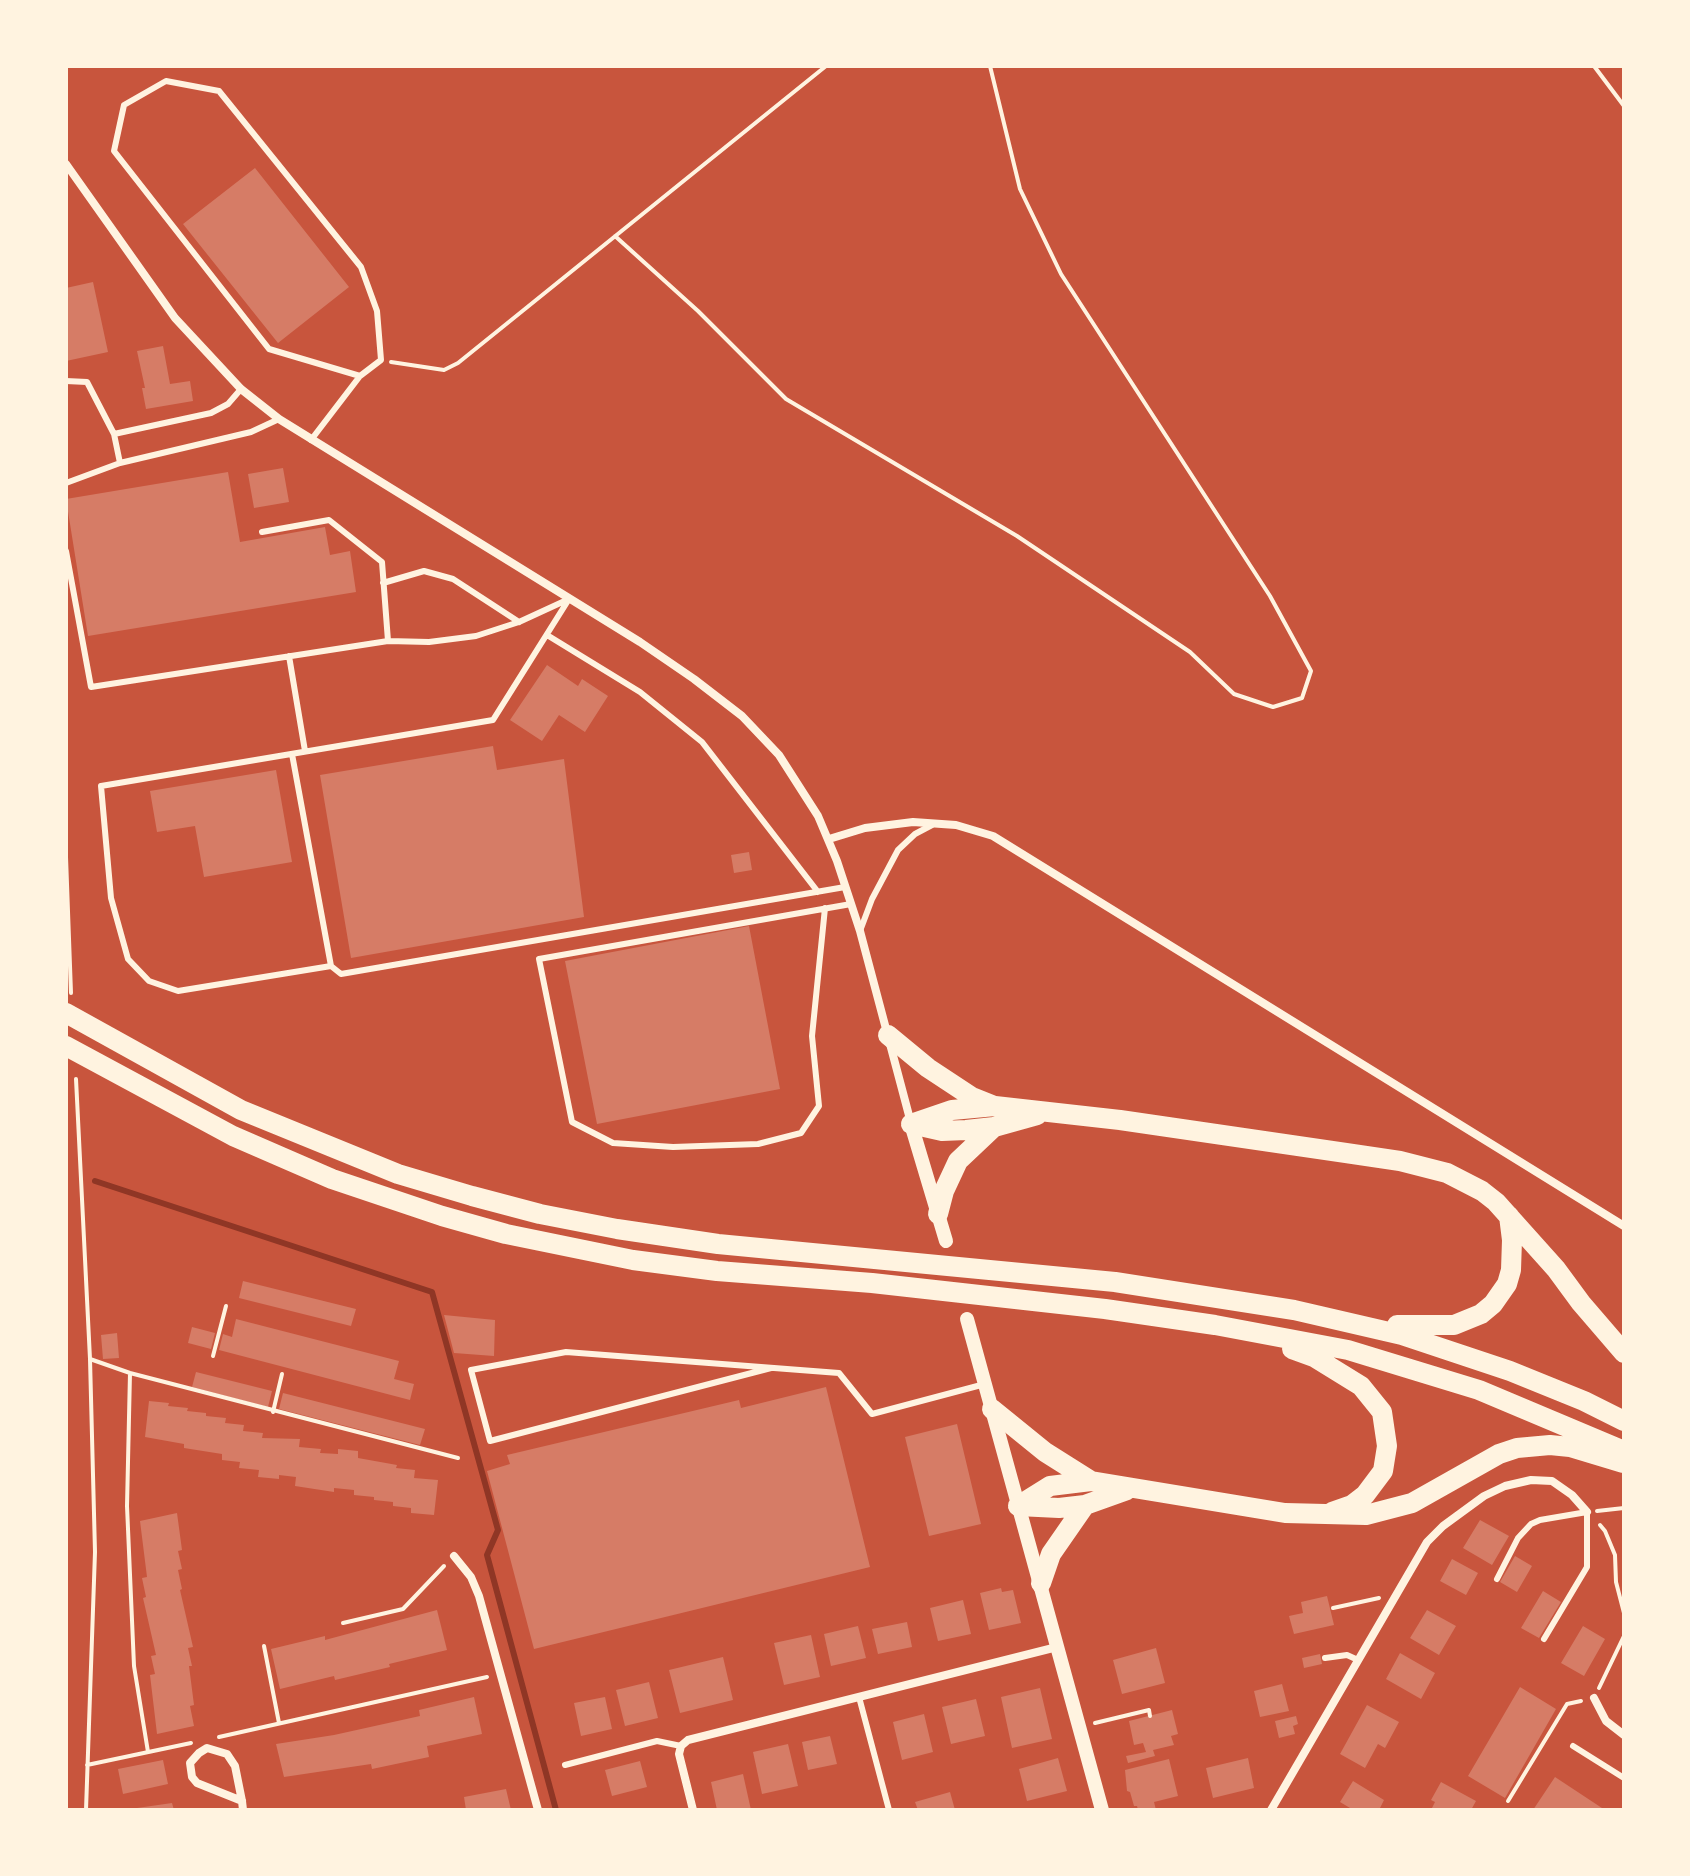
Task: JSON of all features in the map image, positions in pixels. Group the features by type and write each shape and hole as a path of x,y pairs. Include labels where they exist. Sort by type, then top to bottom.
{"highway":[{"path":"66,1013 241,1110 398,1174 472,1196 601,1226 704,1242 1130,1284 1317,1315 1421,1327 1454,1325 1481,1314 1493,1304 1507,1284 1511,1270 1509,1216"},
{"path":"888,1035 994,1116"},
{"path":"66,1046 233,1136 332,1179 506,1234 647,1262 978,1294 1118,1311 1348,1350 1479,1390 1624,1451"},
{"path":"911,1124 942,1131 994,1116 1043,1113 1120,1120 1427,1167 1466,1181 1509,1216 1624,1353"},
{"path":"938,1214 944,1191 958,1161 994,1116"},
{"path":"1317,1315 1402,1335 1510,1371 1624,1421"},
{"path":"1239,1330 1314,1357 1361,1386 1382,1412 1387,1446 1383,1471 1374,1485 1352,1505 1324,1515"},
{"path":"992,1409 1045,1452 1091,1481"},
{"path":"1018,1506 1050,1486 1091,1481 1285,1513 1366,1515 1412,1503 1499,1454 1517,1448 1570,1447 1624,1463"},
{"path":"1018,1506 1059,1508 1085,1505 1130,1489"},
{"path":"1041,1583 1051,1554 1085,1505"}],"street":[{"path":"66,164 175,318 241,389 311,440 672,663 719,696 779,755 829,839 860,931 911,1124 946,1241"},
{"path":"829,839 880,825 936,822 977,830 1014,846 1624,1226"},
{"path":"967,1319 1102,1810"},
{"path":"1271,1810 1427,1542 1443,1526 1484,1496 1505,1486 1531,1480 1552,1481 1572,1495 1587,1512"},
{"path":"454,1556 471,1577 479,1596 538,1810"},
{"path":"693,1810 679,1754 681,1746 688,1740 1057,1647"},
{"path":"1594,1698 1606,1721 1624,1735"},
{"path":"207,1748 227,1754 235,1766 242,1806 197,1783 192,1777 190,1763 199,1753 207,1748"}],"lane":[{"path":"311,440 360,376 381,360 377,311 361,267 219,91 166,81 124,105 114,151 269,349 360,376"},
{"path":"66,381 87,382 114,434 120,463"},
{"path":"114,434 211,413 228,404 241,389"},
{"path":"66,483 120,463 251,432 279,419"},
{"path":"262,532 329,520 382,562 388,641"},
{"path":"66,551 91,687 388,641 429,642 476,636 519,622 569,599"},
{"path":"383,583 424,571 453,579 519,622"},
{"path":"331,966 178,991 149,981 128,959 111,898 101,786 493,720 569,599"},
{"path":"547,635 640,692 702,742 818,892"},
{"path":"289,656 305,751"},
{"path":"292,754 331,966 341,974 845,887"},
{"path":"860,931 872,899 898,850 915,834 936,822"},
{"path":"825,908 812,1036 819,1106 801,1133 758,1144 673,1147 613,1143 572,1122 539,959 825,908 851,904"},
{"path":"771,1368 490,1441 471,1370 566,1352 839,1373 872,1414 985,1384"},
{"path":"1497,1579 1518,1538 1531,1524 1587,1512 1587,1567 1544,1639"},
{"path":"1325,1658 1347,1655 1358,1660"},
{"path":"859,1697 889,1810"},
{"path":"565,1765 657,1741 681,1746"},
{"path":"1573,1746 1624,1778"}],"path":[{"path":"381,360 444,370 458,363 826,66"},
{"path":"615,236 698,311 786,399 1017,536 1190,652 1234,694 1273,707 1302,698 1311,671 1270,596 1061,274 1020,189 990,66"},
{"path":"1594,66 1624,106"},
{"path":"66,857 71,993"},
{"path":"76,1079 90,1359 95,1552 86,1810"},
{"path":"213,1356 226,1306"},
{"path":"90,1359 273,1412 458,1458"},
{"path":"130,1373 127,1506 134,1666 148,1752"},
{"path":"273,1412 282,1374"},
{"path":"1587,1512 1624,1508"},
{"path":"1587,1512 1605,1531 1615,1555 1616,1582 1624,1613"},
{"path":"343,1623 403,1609 454,1556"},
{"path":"1333,1608 1379,1598"},
{"path":"1508,1801 1567,1704 1594,1698 1624,1636"},
{"path":"264,1646 279,1723"},
{"path":"87,1765 501,1674"},
{"path":"1092,1724 1149,1710 1150,1716"}],"building":[{"path":"255,168 349,287 278,343 183,224"},
{"path":"93,282 108,352 66,361 66,288"},
{"path":"163,346 170,384 190,381 193,401 146,409 137,351"},
{"path":"283,468 289,502 254,508 248,474"},
{"path":"228,472 240,542 325,527 330,555 350,551 356,592 88,636 66,499"},
{"path":"547,665 578,686 582,679 608,696 585,732 559,715 542,741 510,720"},
{"path":"493,746 497,770 564,759 584,917 351,958 320,775"},
{"path":"276,770 292,862 204,877 195,826 157,832 150,791"},
{"path":"749,852 752,870 734,873 731,855"},
{"path":"749,926 780,1089 597,1124 565,961"},
{"path":"243,1281 356,1309 351,1326 239,1298"},
{"path":"444,1315 495,1320 494,1356 454,1353"},
{"path":"236,1319 399,1361 394,1379 414,1384 410,1400 219,1350 223,1334 232,1337"},
{"path":"192,1327 215,1333 211,1349 188,1343"},
{"path":"117,1333 119,1358 103,1359 101,1335"},
{"path":"196,1372 272,1391 268,1407 192,1387"},
{"path":"826,1387 870,1567 534,1649 487,1471 510,1464 507,1455 739,1400 741,1408"},
{"path":"283,1393 425,1429 420,1445 279,1409"},
{"path":"149,1401 226,1418 225,1423 244,1425 243,1431 263,1433 262,1438 300,1439 299,1447 321,1449 320,1453 338,1454 338,1449 358,1451 358,1458 415,1470 414,1478 438,1480 434,1515 411,1513 411,1508 393,1506 393,1502 354,1495 354,1490 334,1488 334,1492 295,1486 296,1477 258,1477 259,1470 239,1468 240,1462 222,1460 222,1454 145,1437"},
{"path":"957,1424 981,1524 929,1536 905,1437"},
{"path":"177,1513 182,1550 178,1551 182,1569 178,1570 180,1590 193,1647 188,1648 192,1666 189,1666 194,1705 190,1706 194,1726 157,1734 150,1675 155,1674 151,1656 156,1655 143,1598 146,1597 142,1578 147,1577 140,1521"},
{"path":"1480,1520 1509,1536 1492,1565 1463,1548"},
{"path":"1515,1556 1532,1566 1517,1592 1500,1582"},
{"path":"1452,1559 1478,1573 1466,1595 1440,1581"},
{"path":"1001,1588 1002,1592 1013,1590 1021,1623 989,1630 980,1593"},
{"path":"1543,1591 1561,1602 1539,1638 1521,1628"},
{"path":"1327,1596 1334,1625 1294,1634 1289,1616 1303,1613 1301,1602"},
{"path":"963,1600 971,1634 938,1641 930,1608"},
{"path":"437,1610 447,1650 335,1680 334,1676 280,1689 271,1649 325,1636 325,1640"},
{"path":"1427,1610 1456,1626 1439,1655 1410,1638"},
{"path":"907,1622 912,1647 878,1654 872,1629"},
{"path":"858,1626 866,1658 831,1666 824,1634"},
{"path":"1583,1626 1605,1639 1584,1676 1561,1663"},
{"path":"811,1635 820,1677 784,1685 774,1643"},
{"path":"1156,1648 1165,1683 1122,1694 1113,1660"},
{"path":"1400,1653 1435,1673 1421,1699 1386,1679"},
{"path":"1320,1654 1322,1664 1304,1668 1302,1658"},
{"path":"723,1657 733,1700 680,1713 669,1670"},
{"path":"649,1682 658,1718 625,1726 616,1690"},
{"path":"1282,1684 1289,1711 1260,1717 1254,1691"},
{"path":"1520,1687 1556,1709 1505,1798 1468,1776"},
{"path":"1040,1688 1052,1739 1012,1748 1001,1697"},
{"path":"474,1697 482,1734 427,1746 429,1757 372,1769 371,1764 284,1777 276,1744 420,1716 419,1710"},
{"path":"605,1697 612,1729 581,1736 574,1703"},
{"path":"976,1699 985,1736 951,1744 942,1707"},
{"path":"1367,1705 1399,1722 1385,1748 1378,1744 1365,1768 1340,1754"},
{"path":"1172,1710 1178,1734 1171,1736 1174,1745 1153,1750 1155,1756 1128,1763 1126,1756 1146,1752 1143,1743 1134,1745 1129,1721"},
{"path":"924,1714 933,1752 902,1760 893,1722"},
{"path":"1296,1716 1298,1724 1293,1726 1295,1734 1279,1738 1275,1721"},
{"path":"830,1736 837,1764 808,1770 802,1742"},
{"path":"788,1744 798,1786 762,1794 753,1752"},
{"path":"1058,1758 1067,1791 1027,1801 1019,1769"},
{"path":"1248,1758 1254,1788 1213,1798 1206,1768"},
{"path":"1169,1759 1178,1796 1154,1802 1156,1810 1138,1810 1127,1791 1125,1770"},
{"path":"163,1760 168,1784 123,1794 118,1769"},
{"path":"640,1761 647,1787 612,1796 605,1770"},
{"path":"743,1774 751,1810 717,1810 711,1782"},
{"path":"1555,1777 1605,1810 1533,1810"},
{"path":"1353,1781 1384,1800 1379,1810 1349,1810 1340,1802"},
{"path":"1441,1782 1476,1801 1471,1810 1431,1810 1435,1802 1431,1800"},
{"path":"506,1789 511,1810 466,1810 464,1797"},
{"path":"950,1792 955,1810 918,1810 915,1802"},
{"path":"172,1803 174,1810 137,1810 137,1808"}],"waterway":[{"path":"95,1181 432,1292 498,1530 487,1555 556,1810"}]}
